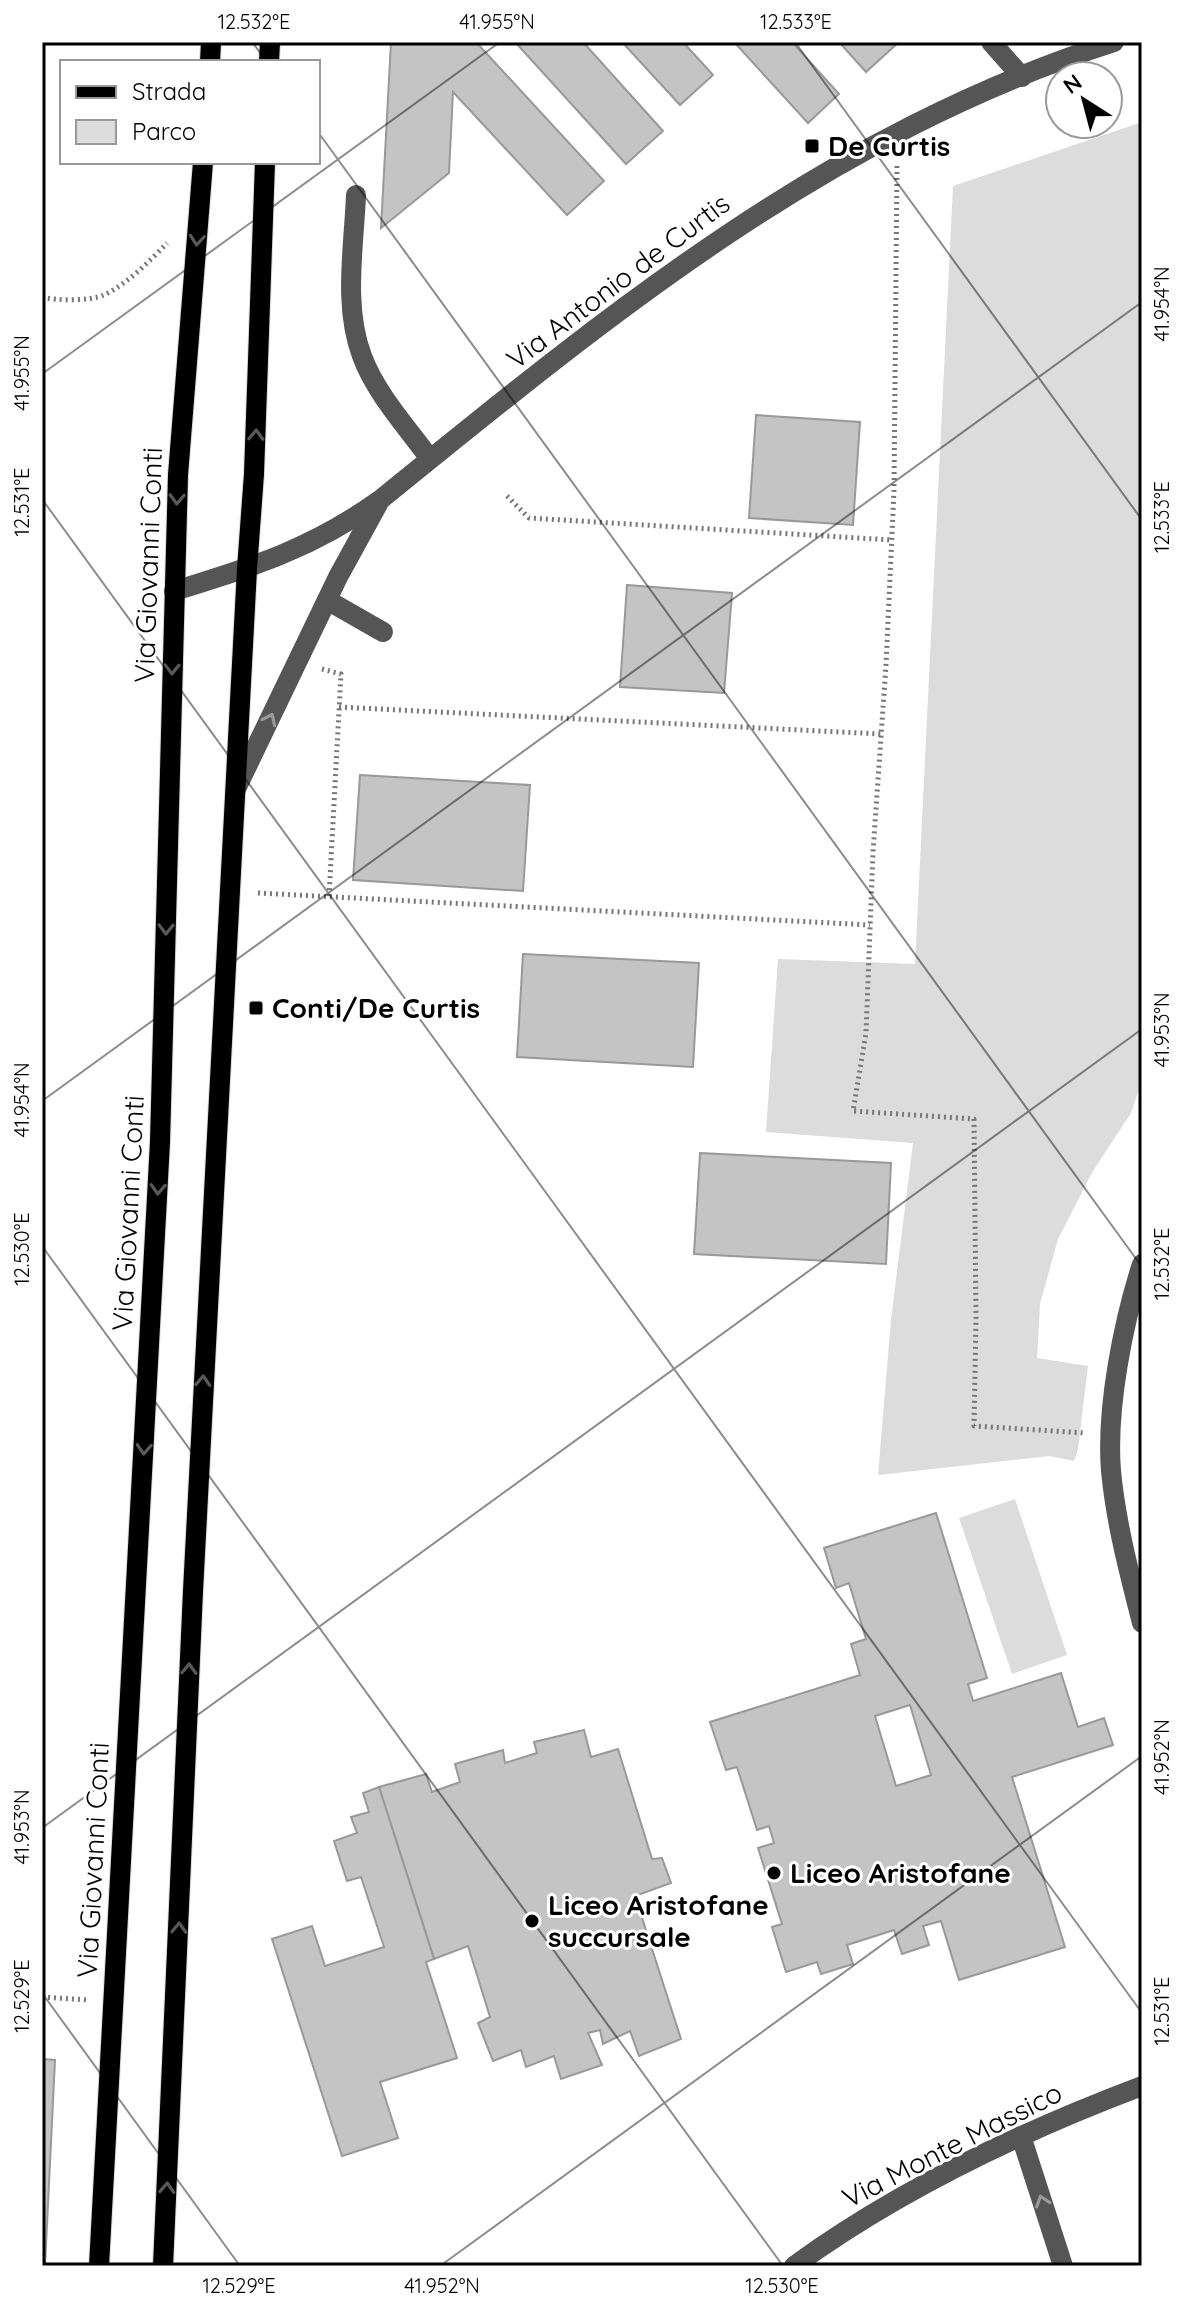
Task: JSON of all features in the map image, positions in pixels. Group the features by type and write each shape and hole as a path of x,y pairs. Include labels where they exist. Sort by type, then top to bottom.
{"main road":[{"name":"Via Giovanni Conti","path":"99,2266 160,1142 178,475 203,164"},
{"path":"163,2266 193,1591 254,474 265,164"}],"street":[{"path":"991,42 1022,77"},
{"name":"Via Antonio de Curtis","path":"174,591 247,569 344,526 669,273 798,188 898,133 1022,77 1114,42"},
{"path":"356,195 351,295 353,325 374,382 430,459"},
{"path":"236,789 327,600 380,500"},
{"path":"327,600 383,632"},
{"path":"1142,1264 1129,1309 1110,1434 1115,1510 1142,1623"},
{"name":"Via Monte Massico","path":"794,2266 913,2191 1021,2136 1142,2086"},
{"path":"1021,2136 1063,2266"}],"path":[{"path":"898,133 892,540 866,1033 853,1111 974,1119 974,1426 1110,1434"},
{"path":"42,297 56,301 102,296 154,257 199,212"},
{"path":"507,496 529,518 892,540"},
{"path":"297,663 341,674 329,897"},
{"path":"339,707 881,734"},
{"path":"229,892 870,925"},
{"path":"42,1997 113,2002"}],"green space":[{"path":"1142,122 1142,1080 1131,1113 1093,1171 1058,1239 1040,1304 1037,1358 1088,1366 1078,1449 1074,1461 1049,1456 878,1475 891,1320 913,1143 766,1132 778,959 915,964 953,186 1089,140 1124,140 1124,128"},
{"path":"1015,1499 1067,1655 1012,1674 959,1518"}],"building":[{"path":"391,42 476,42 604,181 567,215 453,92 449,173 381,228"},
{"path":"515,42 583,42 663,131 626,164"},
{"path":"622,42 683,42 713,75 680,105"},
{"path":"734,42 792,42 839,94 808,123"},
{"path":"839,42 899,42 866,72"},
{"path":"756,415 860,422 853,525 749,518"},
{"path":"627,585 732,593 724,693 620,687"},
{"path":"360,775 530,785 523,891 353,880"},
{"path":"523,954 699,963 693,1067 517,1057"},
{"path":"700,1153 891,1163 886,1264 694,1254"},
{"name":"Liceo Aristofane","path":"936,1513 987,1678 968,1684 973,1701 1061,1673 1078,1727 1104,1718 1113,1745 1012,1777 1065,1947 959,1980 941,1921 923,1926 929,1945 902,1954 894,1930 847,1945 853,1964 821,1974 817,1962 786,1972 772,1927 782,1924 758,1848 774,1843 769,1826 757,1830 737,1767 726,1770 710,1722 860,1675 851,1644 866,1639 849,1583 836,1588 824,1548","holes":["910,1705 931,1775 896,1786 875,1716"]},
{"name":"Liceo Aristofane succursale","path":"584,1730 591,1757 618,1749 652,1859 662,1858 671,1883 635,1896 681,2039 639,2056 630,2031 603,2044 600,2030 588,2033 602,2065 561,2079 554,2056 526,2067 521,2050 493,2061 478,2023 490,2017 468,1946 434,1959 379,1787 426,1774 432,1792 460,1782 455,1764 503,1750 505,1763 537,1753 534,1742"},
{"path":"379,1787 434,1959 426,1962 457,2058 380,2082 398,2138 342,2156 272,1939 312,1926 325,1966 384,1947 361,1877 347,1881 334,1841 357,1833 351,1817 369,1812 363,1793"},
{"path":"42,2059 55,2060 45,2266 42,2266"}],"place":[{"name":"De Curtis","path":"812,146"},
{"name":"Conti/De Curtis","path":"256,1008"},
{"name":"Liceo Aristofane","path":"774,1873"},
{"name":"Liceo Aristofane succursale","path":"532,1921"}]}
